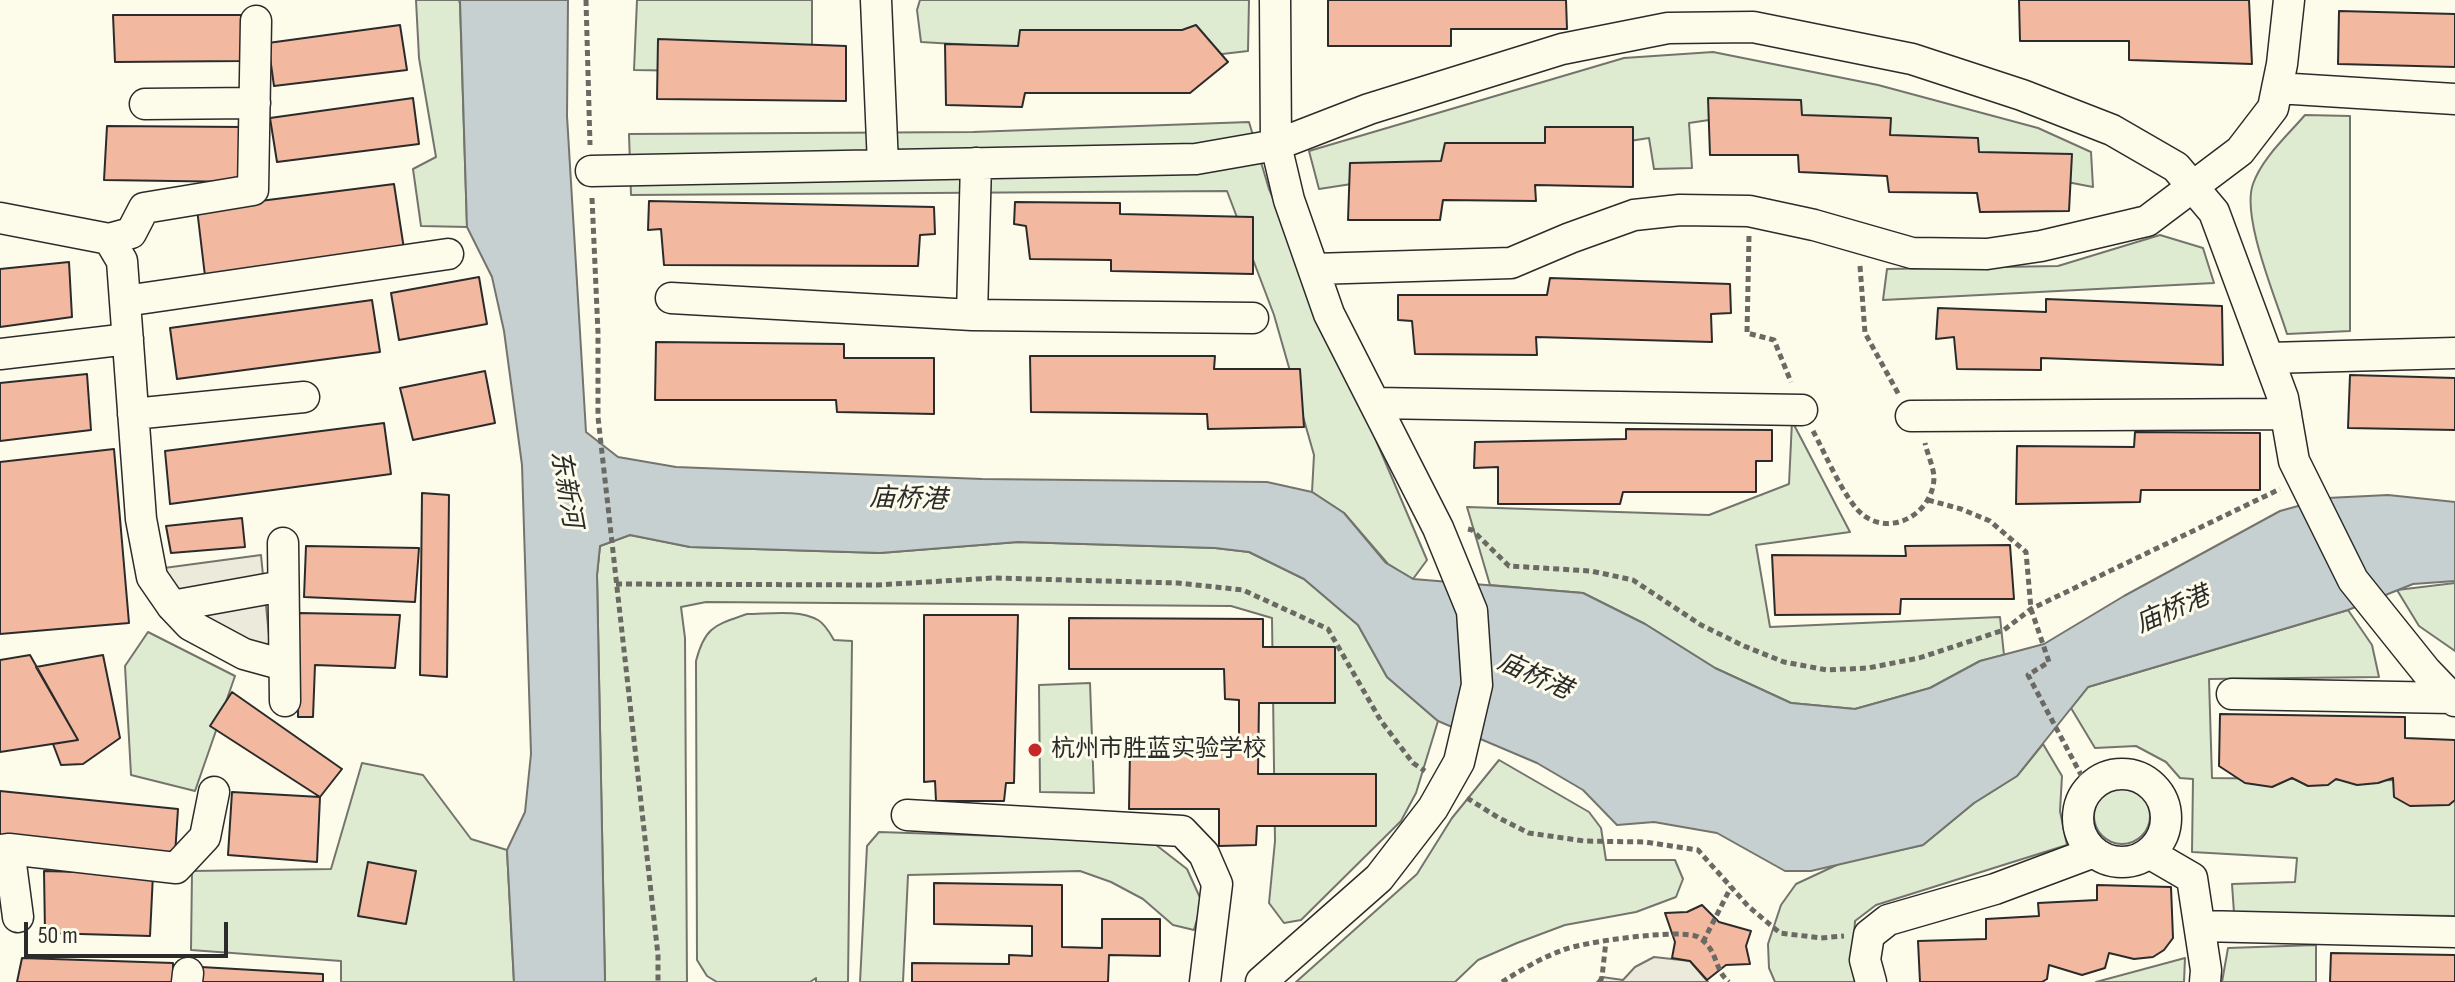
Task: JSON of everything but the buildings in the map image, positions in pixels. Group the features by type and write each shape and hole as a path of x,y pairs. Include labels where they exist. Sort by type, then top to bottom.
{"street":[{"path":"876,0 883,165"},
{"path":"1261,982 1379,878 1433,808 1459,762 1477,685 1472,611 1433,518 1329,314 1289,200 1276,145 1275,0"},
{"path":"1314,269 1511,263 1634,215 1680,210 1749,211 1814,225 1912,253 1987,254 2147,221 2240,151 2273,108 2282,64 2289,0"},
{"path":"0,218 109,239 131,233 144,208 253,190 256,21"},
{"path":"591,171 1196,159 1276,145 1369,109 1562,49 1668,28 1753,27 1912,59 2022,95 2112,130 2176,167 2193,187 2214,212 2283,398 2294,461 2353,580 2426,671 2454,700"},
{"path":"2277,88 2455,99"},
{"path":"145,104 255,103"},
{"path":"972,315 976,163"},
{"path":"109,239 122,261 141,519 152,577 190,625 244,654 284,665"},
{"path":"125,301 448,254"},
{"path":"671,298 972,315 1253,318"},
{"path":"0,354 128,339"},
{"path":"2268,358 2455,353"},
{"path":"133,414 304,397"},
{"path":"1375,403 1802,410"},
{"path":"1911,416 2286,414"},
{"path":"283,543 285,701"},
{"path":"172,606 283,586"},
{"path":"2232,694 2454,700"},
{"path":"2114,774 2129,774 2154,787 2163,800 2166,814 2165,829 2159,842 2149,853 2122,862 2094,852 2084,842 2078,829 2077,814 2088,788 2114,774"},
{"path":"18,917 4,850 176,868 205,837 214,792"},
{"path":"907,815 1182,831 1204,854 1217,884 1205,982"},
{"path":"1871,982 1865,960 1869,935 1888,920 1995,889 2094,852"},
{"path":"2149,853 2192,878 2205,982"},
{"path":"2200,926 2455,932"}],"path":[{"path":"586,0 598,333 598,417 658,955 658,982"},
{"path":"1749,211 1747,333 1774,340 1802,410 1851,501 1864,517 1890,525 1913,519 1928,500 1934,478 1924,442 1865,333 1858,239"},
{"path":"1433,518 1472,530 1509,566 1591,571 1633,580 1701,625 1744,646 1784,662 1827,670 1868,668 1919,658 2004,630 2031,609 2302,476"},
{"path":"1928,500 1990,521 2026,552 2031,609 2049,662 2028,675 2088,788"},
{"path":"616,584 877,585 993,578 1178,583 1243,590 1328,629 1381,721 1413,763 1499,818 1529,833 1584,841 1645,842 1698,850 1748,906 1780,933 1821,938 1869,935"},
{"path":"1703,942 1731,887"},
{"path":"1502,982 1564,949 1657,935 1695,935 1711,948 1723,977 1729,982"},
{"path":"1600,982 1606,941"}],"green space":[{"path":"416,0 459,0 460,4 467,227 421,226 413,169 436,157 419,58"},
{"path":"637,0 812,0 812,73 634,70"},
{"path":"920,0 1249,0 1248,51 1188,58 921,42 917,10"},
{"path":"1713,52 1878,85 2038,128 2091,152 2093,187 1729,117 1689,123 1692,168 1654,169 1649,138 1319,189 1309,151 1624,58"},
{"path":"2305,115 2350,116 2350,331 2287,334 2256,236 2251,198 2257,174"},
{"path":"1249,122 1269,189 1427,560 1413,579 1388,564 1344,513 1312,492 1314,455 1274,315 1227,191 631,195 629,134 973,132"},
{"path":"2160,235 2203,248 2214,283 1883,300 1887,269 2058,266"},
{"path":"1792,421 1850,532 1756,545 1770,627 2000,617 2004,655 1980,661 1930,688 1855,709 1791,703 1715,668 1645,624 1583,593 1490,585 1467,507 1709,515 1789,484"},
{"path":"630,535 690,547 880,553 1018,542 1215,548 1249,552 1304,579 1358,625 1387,677 1438,721 1416,793 1401,821 1301,920 1284,923 1269,903 1275,841 1272,618 1231,606 706,602 681,607 685,638 687,982 605,982 597,575 600,546"},
{"path":"2455,583 2455,651 2419,626 2397,590"},
{"path":"2348,610 2372,645 2379,677 2209,679 2212,778 2455,781 2455,916 2234,913 2232,884 2295,882 2297,858 2192,852 2193,779 2180,778 2166,762 2136,746 2095,748 2071,708 2088,687"},
{"path":"747,614 802,614 823,624 834,640 852,641 848,982 816,982 816,978 810,982 717,982 707,976 697,960 696,661 703,640 713,628"},
{"path":"148,632 235,676 195,791 131,775 125,666"},
{"path":"1090,683 1094,793 1040,792 1039,685"},
{"path":"2043,744 2062,776 2060,811 2067,845 1876,905 1855,921 1852,967 1855,982 1775,982 1769,968 1768,944 1781,905 1796,884 1841,863 1923,845 1974,803 2017,776"},
{"path":"1499,760 1589,812 1601,828 1606,860 1675,860 1683,879 1676,897 1636,912 1565,925 1517,943 1478,960 1455,982 1296,982 1417,874 1452,818"},
{"path":"362,763 423,775 471,839 507,850 514,982 341,982 341,961 191,950 192,871 331,869"},
{"path":"2122,788 2142,796 2150,816 2142,836 2122,844 2102,836 2094,816 2102,796"},
{"path":"879,832 1151,841 1187,869 1202,902 1194,930 1173,925 1143,899 1111,882 1080,871 908,875 903,982 860,982 867,846"},
{"path":"2316,945 2316,982 2222,982 2228,948"},
{"path":"2185,958 2184,982 2096,982"}],"shaded area":[{"path":"261,555 270,646 234,636 192,613 164,568"},
{"path":"1654,957 1690,961 1708,982 1597,982 1602,977 1623,980 1635,967"}],"water":[{"path":"460,0 568,0 567,116 586,432 618,457 676,467 982,479 1267,482 1312,492 1344,513 1386,563 1413,579 1583,593 1645,624 1715,668 1791,703 1855,709 1930,688 1980,661 2044,644 2124,596 2280,511 2327,498 2388,495 2455,502 2455,581 2413,584 2348,610 2088,687 2017,776 1974,803 1923,845 1811,871 1785,871 1717,833 1654,822 1617,825 1583,790 1537,763 1438,721 1387,677 1358,625 1304,579 1249,552 1215,548 1018,542 880,553 690,547 630,535 600,546 597,575 605,982 514,982 507,850 525,812 531,754 522,465 504,331 492,277 467,227"}],"place":[{"name":"杭州市胜蓝实验学校","path":"1035,750"}],"water label":[{"name":"东新河","path":"565,489"},
{"name":"庙桥港","path":"908,500"},
{"name":"庙桥港","path":"2173,611"},
{"name":"庙桥港","path":"1534,677"}]}
